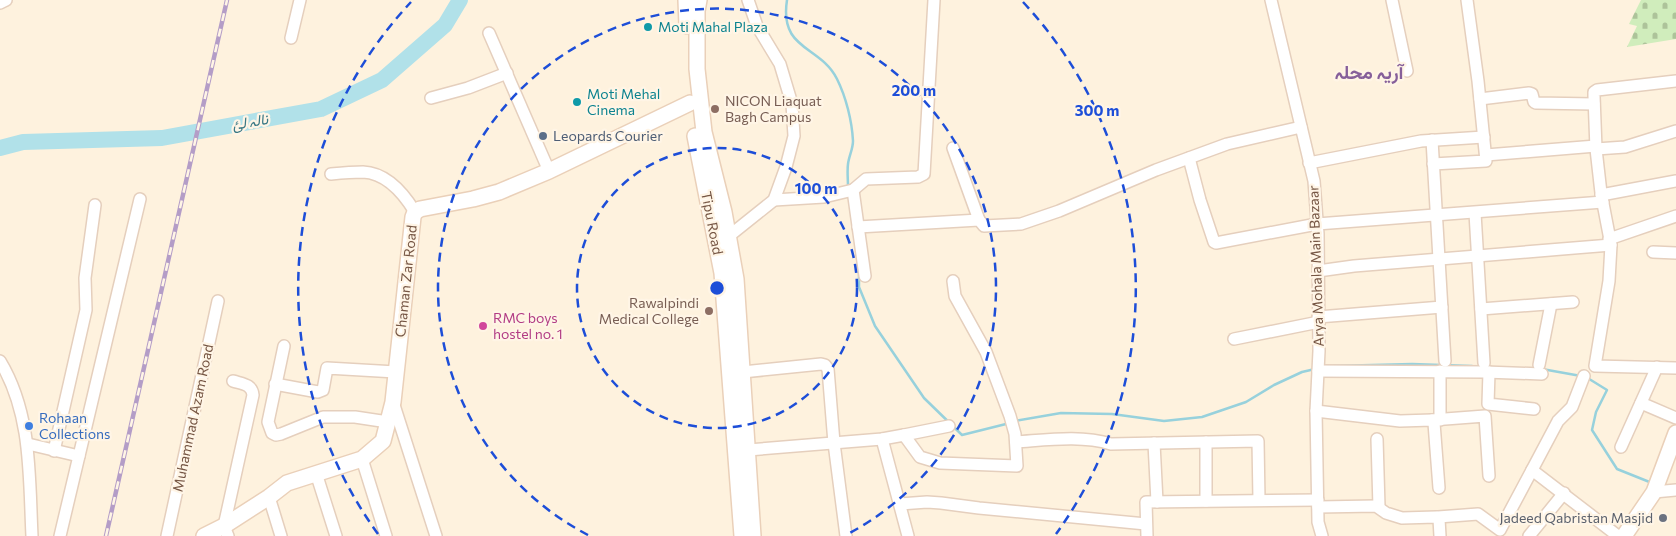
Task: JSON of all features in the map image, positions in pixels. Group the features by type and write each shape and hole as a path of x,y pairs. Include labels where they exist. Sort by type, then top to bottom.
{"main road":[{"name":"Tipu Road","path":"686,0 690,103 722,273 742,536"},
{"path":"699,0 697,11 697,69 704,132 724,212 736,279 753,536"},
{"name":"Chaman Zar Road","path":"204,536 226,531 287,483 362,459 383,441 393,402 413,217 416,212 420,209 499,192 549,171 690,103"},
{"path":"1624,536 1657,486 1676,434"}],"street":[{"path":"0,3 6,0"},
{"path":"291,38 300,0"},
{"path":"729,236 774,200 786,167 794,136 792,104 780,64 757,26 748,0"},
{"path":"774,200 824,197 853,190 866,179 918,177 924,174 934,0"},
{"name":"Arya Mohala Main Bazaar","path":"1271,0 1314,181 1319,319 1316,412 1318,522 1322,536"},
{"path":"1392,0 1407,70"},
{"path":"1433,164 1486,161 1468,0"},
{"path":"489,33 549,171"},
{"path":"431,98 468,88 507,73"},
{"path":"1676,81 1594,92 1596,148 1602,199 1610,242 1609,281 1595,366 1676,368"},
{"path":"1480,99 1532,94 1536,103 1594,104"},
{"path":"953,148 979,220 984,226 1021,224 1060,211 1156,170 1227,144 1301,127"},
{"path":"1486,153 1486,155 1625,147 1676,131"},
{"path":"1309,163 1432,140 1484,136"},
{"path":"1432,140 1442,307 1443,366 1436,420 1434,423 1439,488"},
{"path":"1189,158 1200,200 1216,243 1317,224 1475,213 1602,199 1676,180"},
{"path":"331,174 364,172 373,174 396,187 416,212"},
{"path":"853,190 865,276"},
{"path":"60,536 140,199"},
{"path":"54,451 86,310 85,278 95,205"},
{"path":"1475,213 1481,310 1487,367 1488,404 1534,409"},
{"path":"1318,271 1610,242 1676,216"},
{"path":"858,227 979,220"},
{"path":"1653,252 1676,253"},
{"path":"904,435 920,457 940,463 1016,466 1016,442 1010,416 986,352 955,296 953,281"},
{"name":"Muhammad Azam Road","path":"167,536 218,301"},
{"path":"1481,310 1573,302"},
{"path":"1318,371 1443,366 1541,370 1551,304"},
{"path":"1234,339 1319,319 1442,307"},
{"path":"284,346 268,422 272,433 276,435 323,418 355,417 388,422"},
{"path":"0,361 9,375 20,403 28,444 32,536"},
{"path":"743,372 772,368 825,365 828,369 834,443 846,536"},
{"path":"1621,447 1657,367"},
{"path":"276,384 318,392 323,390 327,368 396,372"},
{"path":"1147,536 1146,502 1259,500 1379,507 1386,513 1402,518 1478,514 1500,530 1558,422 1572,407 1584,376"},
{"path":"226,531 253,395 253,390 250,386 233,381"},
{"path":"393,402 436,536"},
{"path":"1641,403 1676,418"},
{"path":"1316,412 1400,421 1485,416 1489,476"},
{"path":"748,450 882,439 949,426"},
{"path":"882,439 908,536"},
{"path":"1016,442 1068,439 1099,441 1112,444 1258,441 1259,500"},
{"path":"1377,439 1379,507"},
{"path":"1206,442 1206,501"},
{"path":"1154,443 1157,502"},
{"path":"28,444 79,456"},
{"path":"362,459 386,536"},
{"path":"1532,470 1618,536"},
{"path":"316,473 336,536"},
{"path":"1657,486 1676,490"},
{"path":"1529,536 1564,493"},
{"path":"269,497 281,536"},
{"path":"900,504 942,503 1146,524"},
{"path":"1438,517 1440,536"}],"green space":[{"path":"1641,0 1676,0 1676,39 1627,47 1637,26 1629,24"}],"waterway":[{"name":"نالہ لئ","path":"0,148 23,142 162,138 321,109 382,80 445,25 460,0"},
{"path":"787,0 786,17 789,29 803,46 830,68 846,101 853,141 848,164 848,187"},
{"path":"859,268 859,287 875,326 924,398 962,435 1010,423"},
{"path":"1332,366 1412,364 1472,366"},
{"path":"1015,421 1061,413 1112,414 1164,421 1202,417 1246,402 1274,385 1302,372 1315,369"},
{"path":"1542,369 1581,376"},
{"path":"1586,377 1607,390 1596,412 1592,430 1617,469 1652,483"}],"railway":[{"path":"106,536 227,0"}],"place":[{"name":"Moti Mahal Plaza","path":"648,27"},
{"name":"Moti Mehal Cinema","path":"577,102"},
{"name":"NICON Liaquat Bagh Campus","path":"715,109"},
{"name":"Leopards Courier","path":"543,136"},
{"name":"Rawalpindi Medical College","path":"709,311"},
{"name":"RMC boys hostel no. 1","path":"483,326"},
{"name":"Rohaan Collections","path":"29,426"},
{"name":"Jadeed Qabristan Masjid","path":"1663,518"}],"district":[{"name":"آریہ محلہ","path":"1369,72"}]}
